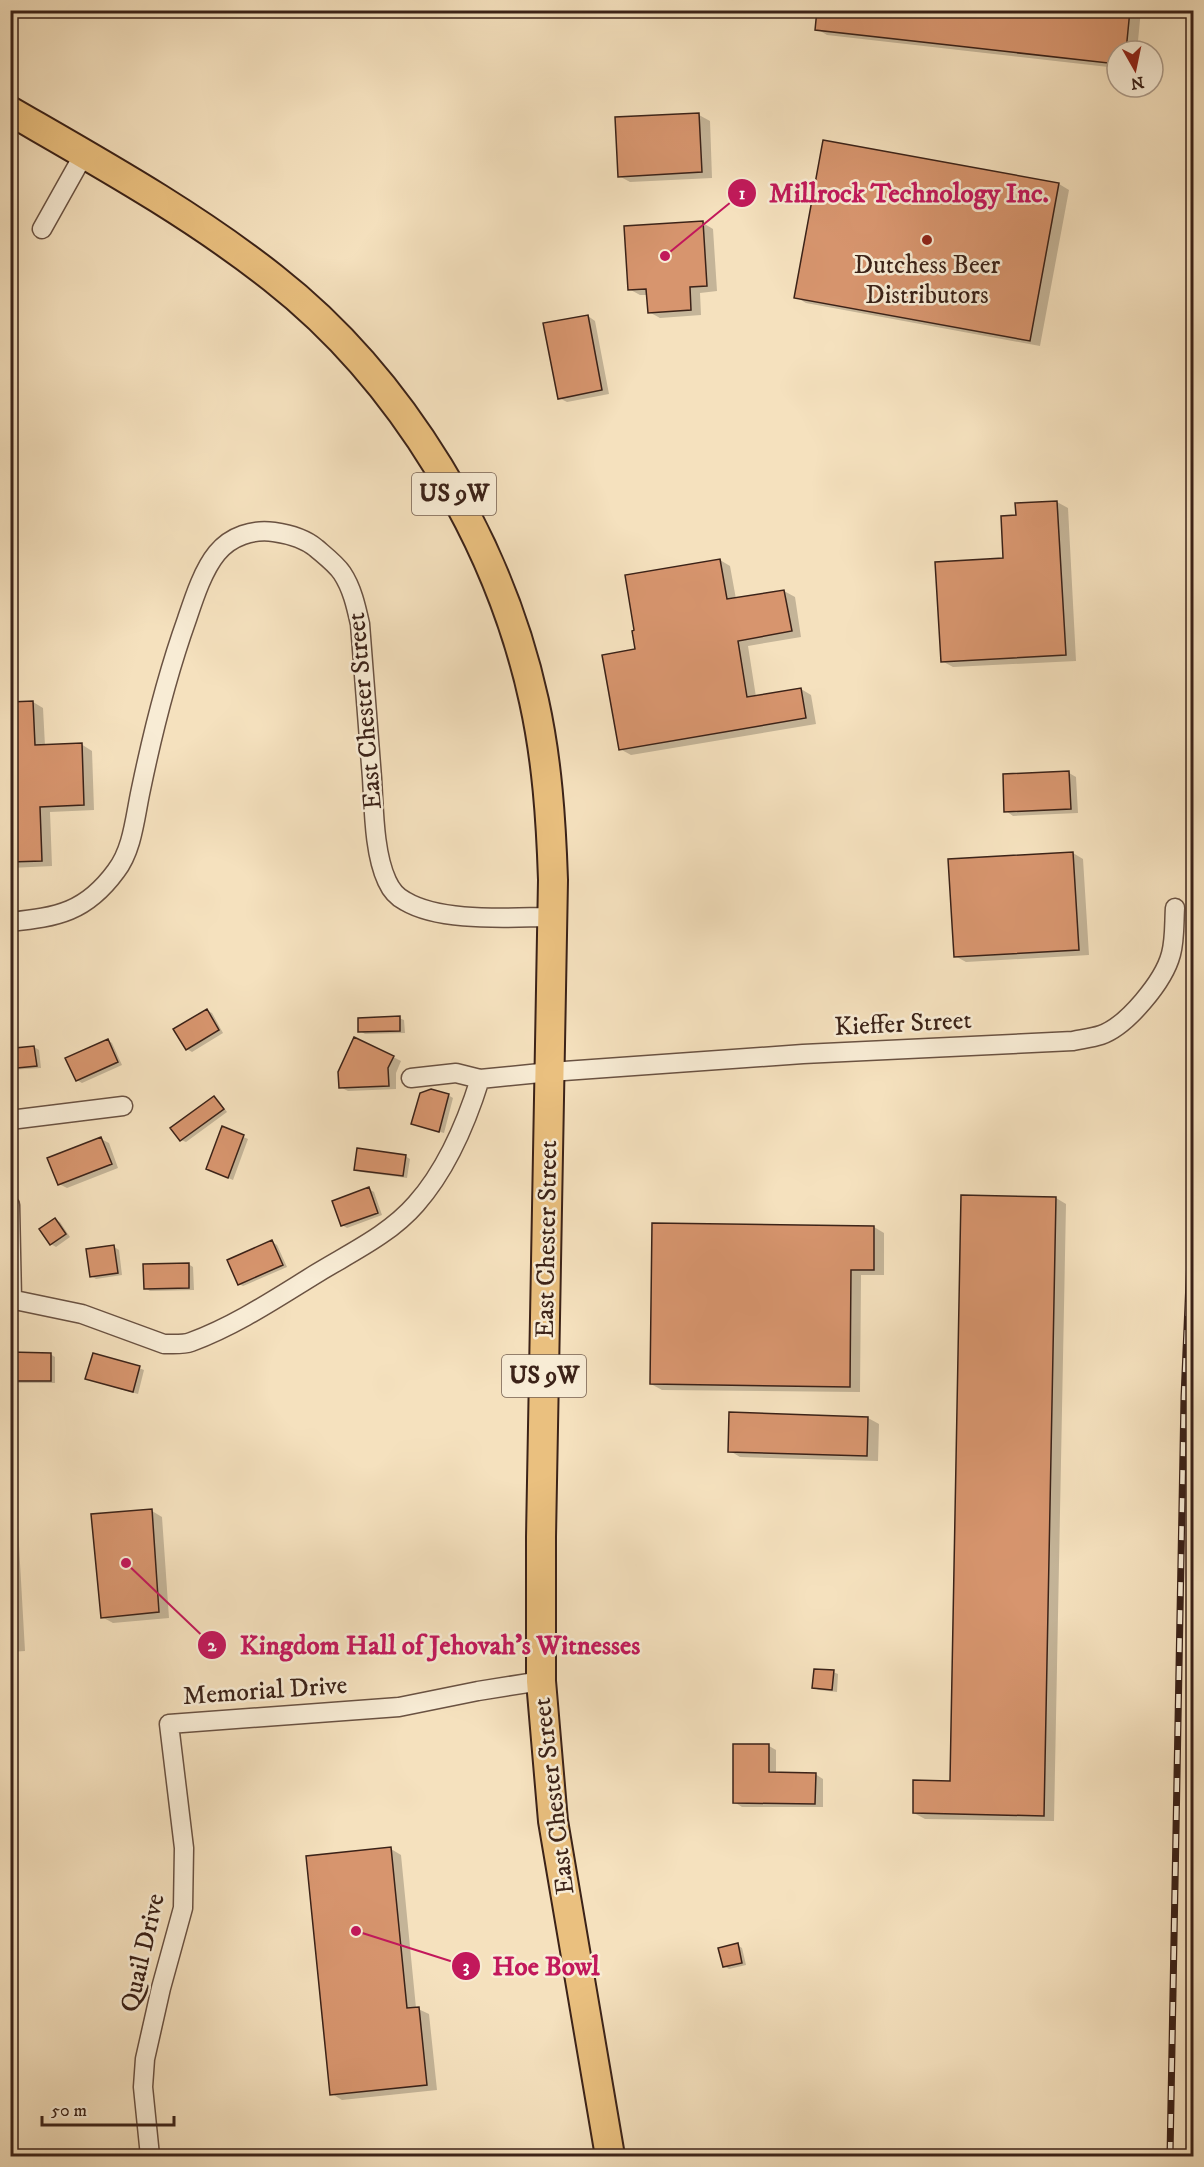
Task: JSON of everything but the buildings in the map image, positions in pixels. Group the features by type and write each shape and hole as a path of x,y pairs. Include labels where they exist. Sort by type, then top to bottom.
{"main road":[{"name":"US 9W","path":"10,111 84,154 230,246 275,279 305,305 355,357 390,398 439,469 494,575 529,680 541,736 549,795 553,917 550,1072"},
{"name":"East Chester Street","path":"550,1072 541,1525 541,1681 553,1821 610,2157"}],"street":[{"path":"42,229 84,154"},
{"name":"East Chester Street","path":"10,922 43,918 75,909 98,894 118,869 129,844 158,710 196,592 216,554 224,546 241,535 265,531 288,534 313,546 342,572 355,602 360,624 373,800 380,859 387,882 395,894 406,902 426,910 479,917 553,917"},
{"name":"Kieffer Street","path":"411,1078 456,1073 480,1079 803,1054 1073,1041 1101,1035 1138,1008 1163,975 1171,953 1175,908"},
{"path":"10,1206 11,1299 82,1314 164,1344 190,1343 241,1320 386,1232 416,1205 444,1167 473,1102 480,1079"},
{"path":"10,1120 123,1106"},
{"name":"Memorial Drive","path":"169,1724 399,1707 478,1690 541,1681"},
{"name":"Quail Drive","path":"150,2157 143,2088 145,2059 161,1988 183,1908 184,1848 169,1724"}],"railway":[{"path":"1170,2156 1184,1397 1194,1166"}],"place":[{"name":"Dutchess Beer Distributors","path":"927,240"},
{"name":"Millrock Technology Inc.","path":"665,256"},
{"name":"Kingdom Hall of Jehovah's Witnesses","path":"126,1563"},
{"name":"Hoe Bowl","path":"356,1931"}]}
